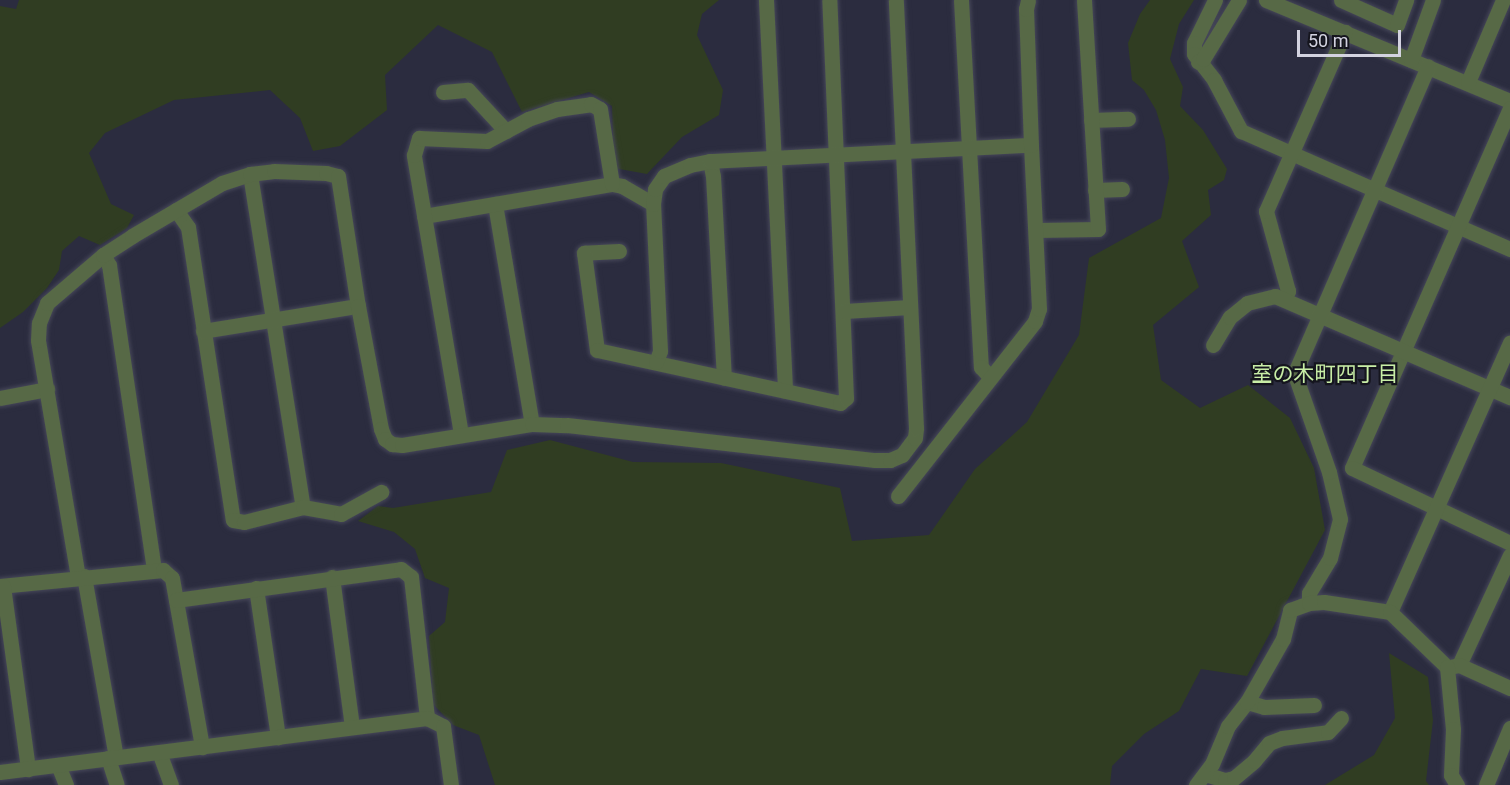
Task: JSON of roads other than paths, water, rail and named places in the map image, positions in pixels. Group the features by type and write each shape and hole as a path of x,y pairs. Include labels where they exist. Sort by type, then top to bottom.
{"street":[{"path":"766,0 785,391"},
{"path":"619,251 584,253 597,350 840,403 846,398 830,0"},
{"path":"117,785 38,340 39,323 47,303 103,255 222,183 250,174 274,171 326,172 339,176 358,306 385,439 392,444 402,445 532,424 567,425 890,460 910,447 915,438 916,428 896,0"},
{"path":"961,0 981,367 990,377"},
{"path":"898,496 1035,321 1039,309 1030,145 1026,9 1028,0"},
{"path":"1036,230 1098,229 1084,0"},
{"path":"1215,0 1194,43 1194,54 1214,81 1241,131 1291,155 1510,249"},
{"path":"1198,62 1203,59 1239,0"},
{"path":"1266,0 1510,101"},
{"path":"1341,0 1397,25 1407,0"},
{"path":"1411,60 1434,0"},
{"path":"1468,82 1503,0"},
{"path":"1285,298 1288,291 1266,211 1345,32"},
{"path":"1309,603 1309,593 1330,558 1340,519 1329,472 1295,375 1428,67"},
{"path":"443,92 468,90 506,131"},
{"path":"461,434 414,154 419,138 487,141 528,119 557,109 591,104 600,109 612,184"},
{"path":"1510,108 1352,468 1435,510 1510,543"},
{"path":"1091,120 1128,119"},
{"path":"656,362 660,351 653,204 655,189 664,176 690,165 710,161 1030,145"},
{"path":"710,161 713,176 724,378"},
{"path":"250,174 303,507"},
{"path":"424,216 612,184 622,186 653,204"},
{"path":"1095,190 1122,189"},
{"path":"495,204 532,424"},
{"path":"176,210 188,227 233,520 244,522 303,507 341,514 381,492"},
{"path":"103,255 109,264 154,569"},
{"path":"1213,345 1230,317 1247,303 1275,296 1285,298 1510,397"},
{"path":"203,330 358,306"},
{"path":"844,311 910,307"},
{"path":"1390,612 1510,342"},
{"path":"0,398 47,389"},
{"path":"910,447 926,459"},
{"path":"1457,785 1451,775 1453,666 1510,555"},
{"path":"176,600 401,569 411,577 427,718"},
{"path":"28,769 1,586 81,576 164,570 172,578 202,747"},
{"path":"332,577 352,727"},
{"path":"256,588 278,737"},
{"path":"1341,718 1328,732 1282,738 1269,743 1254,761 1234,778 1200,779 1228,726 1247,702 1283,639 1290,610 1309,603 1324,602 1390,612 1453,666 1510,688"},
{"path":"1247,702 1263,707 1314,705"},
{"path":"0,772 427,718 443,726 452,785"},
{"path":"1486,785 1510,728"},
{"path":"159,752 171,785"},
{"path":"58,765 66,785"}],"district":[{"name":"室の木町四丁目","path":"1325,374"}]}
